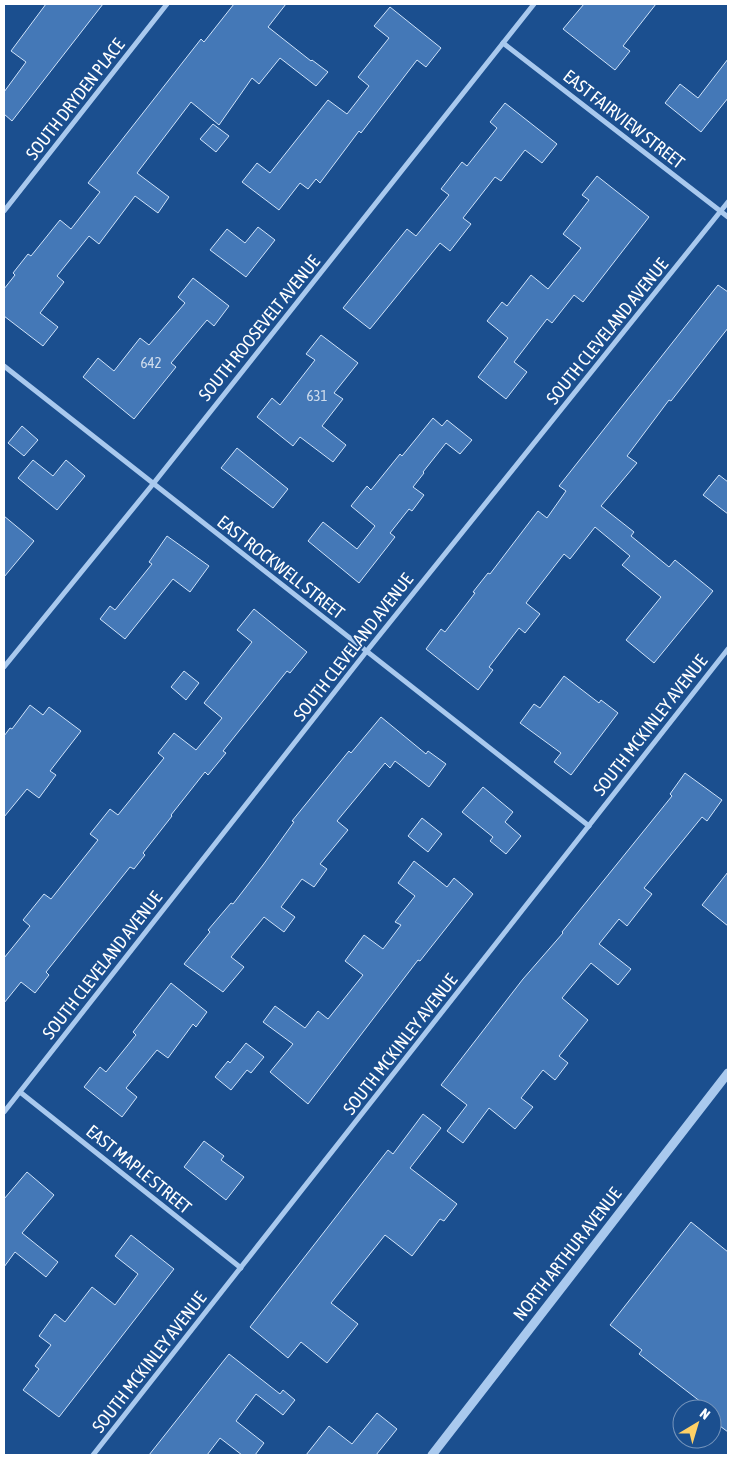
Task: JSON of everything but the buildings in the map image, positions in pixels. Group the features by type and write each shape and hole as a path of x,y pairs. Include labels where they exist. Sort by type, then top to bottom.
{"street":[{"name":"SOUTH DRYDEN PLACE","path":"4,211 167,4"},
{"name":"SOUTH ROOSEVELT AVENUE","path":"4,667 153,484 534,4"},
{"name":"EAST FAIRVIEW STREET","path":"503,43 728,217"},
{"name":"SOUTH CLEVELAND AVENUE","path":"4,1112 366,652 728,202"},
{"name":"EAST ROCKWELL STREET","path":"4,366 589,826"},
{"name":"SOUTH MCKINLEY AVENUE","path":"93,1455 728,649"},
{"name":"NORTH ARTHUR AVENUE","path":"432,1455 728,1073"},
{"name":"EAST MAPLE STREET","path":"20,1092 241,1268"}]}
